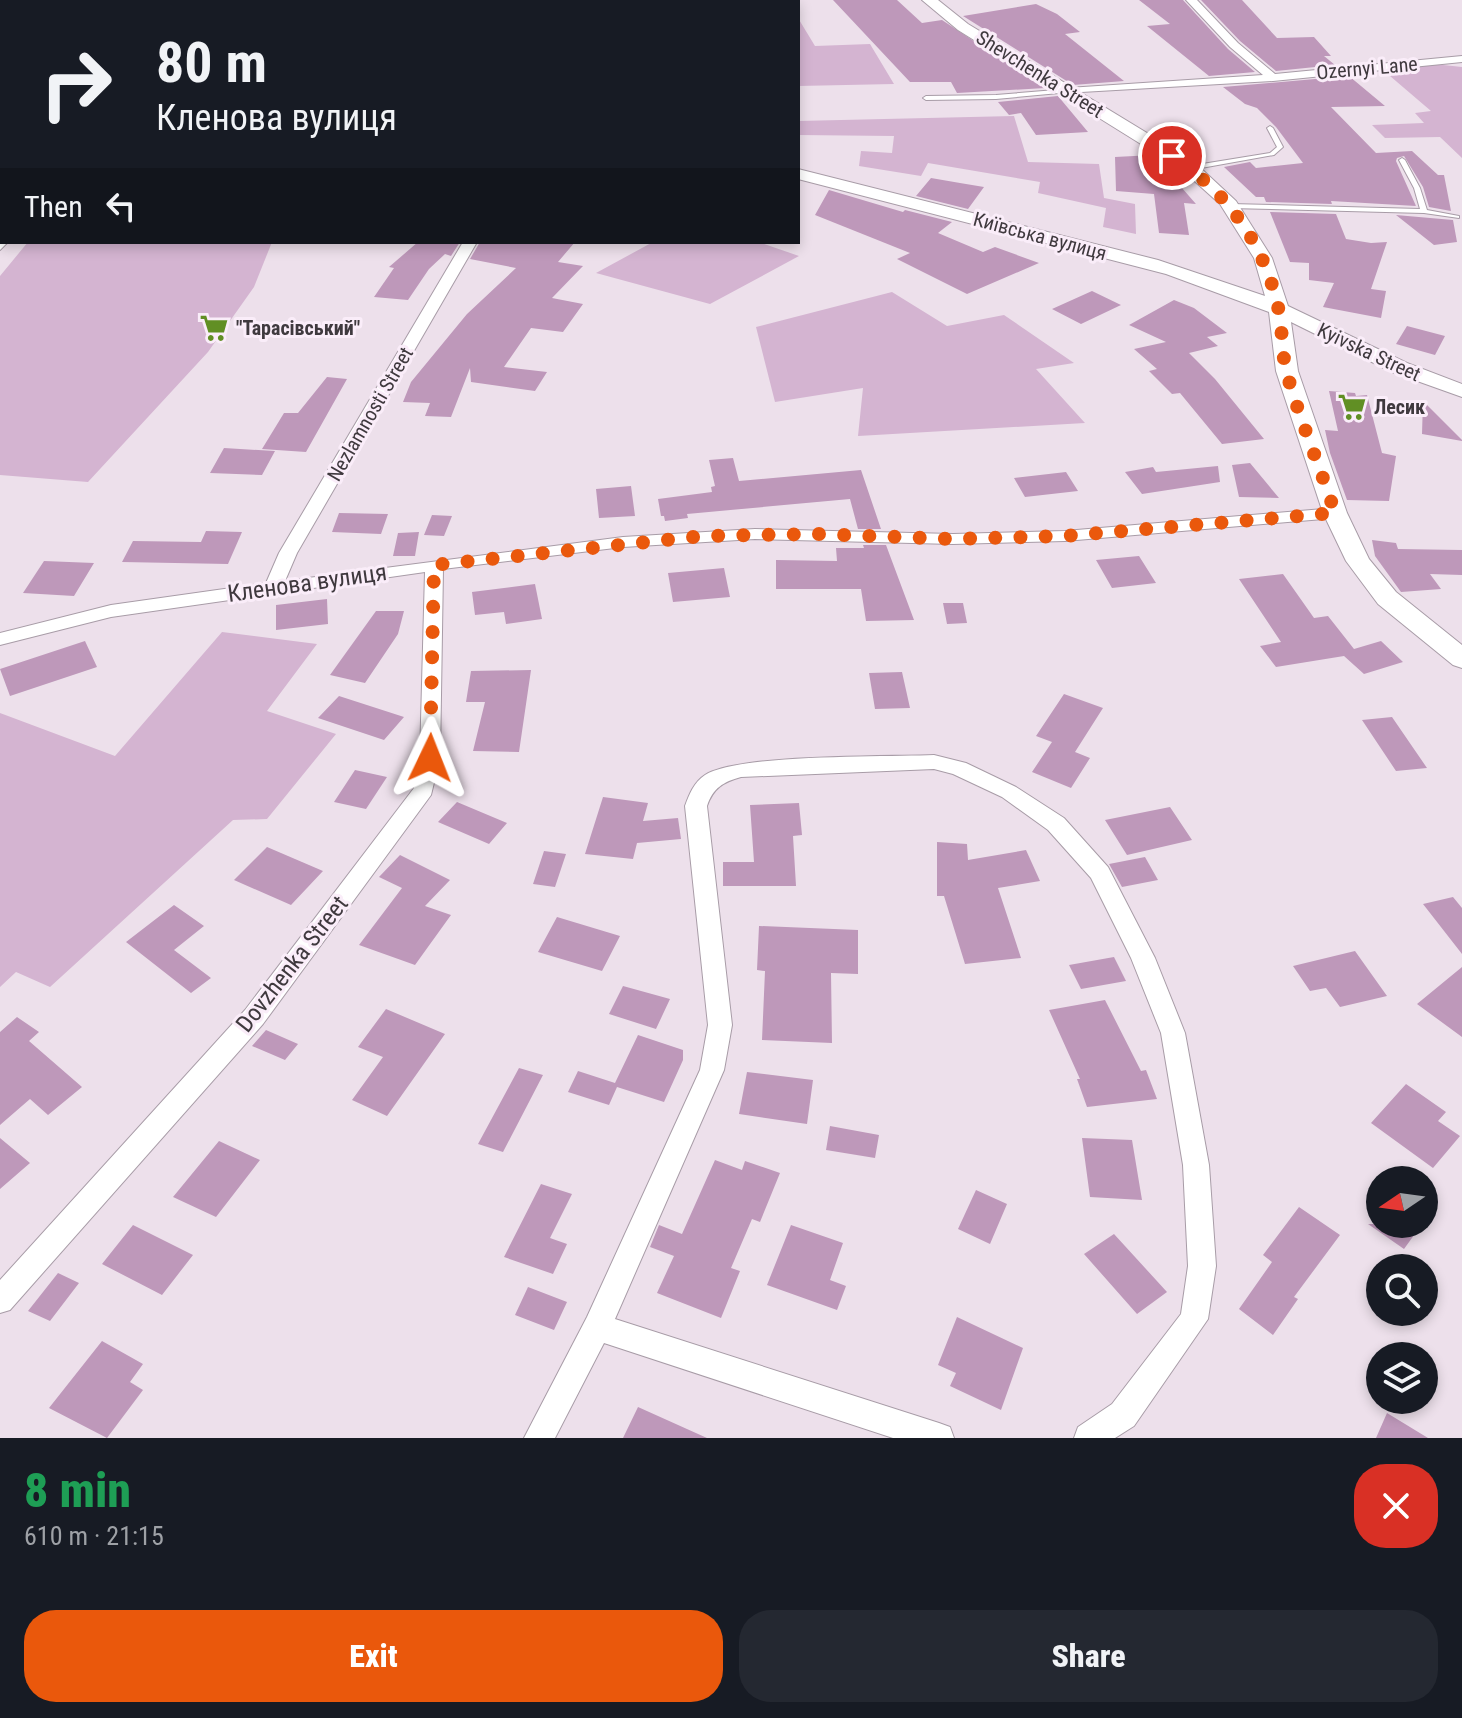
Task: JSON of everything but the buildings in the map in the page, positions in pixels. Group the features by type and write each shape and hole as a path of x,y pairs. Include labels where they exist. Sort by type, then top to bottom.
{"street":[{"name":"Shevchenka Street","path":"929,0 963,27 1190,168 1230,206 1263,258 1279,309 1287,371 1335,513 1358,561 1387,598 1462,659"},
{"path":"1191,0 1234,45 1273,78"},
{"name":"Ozernyi Lane","path":"1068,91 1273,78 1462,59"},
{"name":"Київська вулиця","path":"800,175 1173,271 1218,284 1279,309"},
{"name":"Nezlamnosti Street","path":"273,588 288,553 469,244"},
{"name":"Kyivska Street","path":"1279,309 1383,361 1462,391"},
{"name":"Кленова вулиця","path":"5,635 111,611 434,565 703,536 1049,537 1335,513"},
{"name":"Dovzhenka Street","path":"0,1300 254,1017 424,790 430,758 434,565"},
{"path":"539,1438 597,1327 712,1070 720,1025 696,806 701,788 718,776 741,770 934,762 959,768 1009,792 1056,824 1100,873 1143,958 1173,1033 1196,1165 1202,1266 1194,1319 1123,1415 1089,1438"},
{"path":"597,1327 939,1438"}],"lane":[{"path":"926,98 996,97 1068,91"},
{"path":"1190,168 1272,154 1280,147 1270,128"},
{"path":"1402,160 1417,188 1424,211"},
{"path":"1230,206 1424,211 1457,217"}],"shaded area":[{"path":"800,21 815,46 870,44 894,84 800,86"},
{"path":"1434,64 1462,67 1462,158 1440,137 1385,138 1372,125 1424,123 1415,113 1431,111 1383,70"},
{"path":"1014,116 1028,162 1099,164 1104,198 1135,204 1136,234 1103,227 1106,208 1038,193 1040,182 928,163 921,176 859,166 861,151 892,153 894,136 800,135 800,121"},
{"path":"26,244 271,244 254,287 208,352 88,482 0,475 0,276"},
{"path":"649,244 764,244 799,256 710,304 596,273"},
{"path":"892,292 947,326 1004,315 1074,363 1036,369 1085,423 858,436 863,388 775,402 756,327"},
{"path":"222,632 317,644 267,711 336,734 267,819 233,820 50,987 16,972 0,987 0,713 115,756"}],"place":[{"name":"\"Тарасівський\"","path":"214,328"},
{"name":"Лесик","path":"1352,407"}],"route":[{"path":"430,758 434,565 623,542 703,536 818,534 953,539 1065,536 1335,513 1287,371 1279,309 1263,258 1227,201 1187,165 1172,156"}]}
